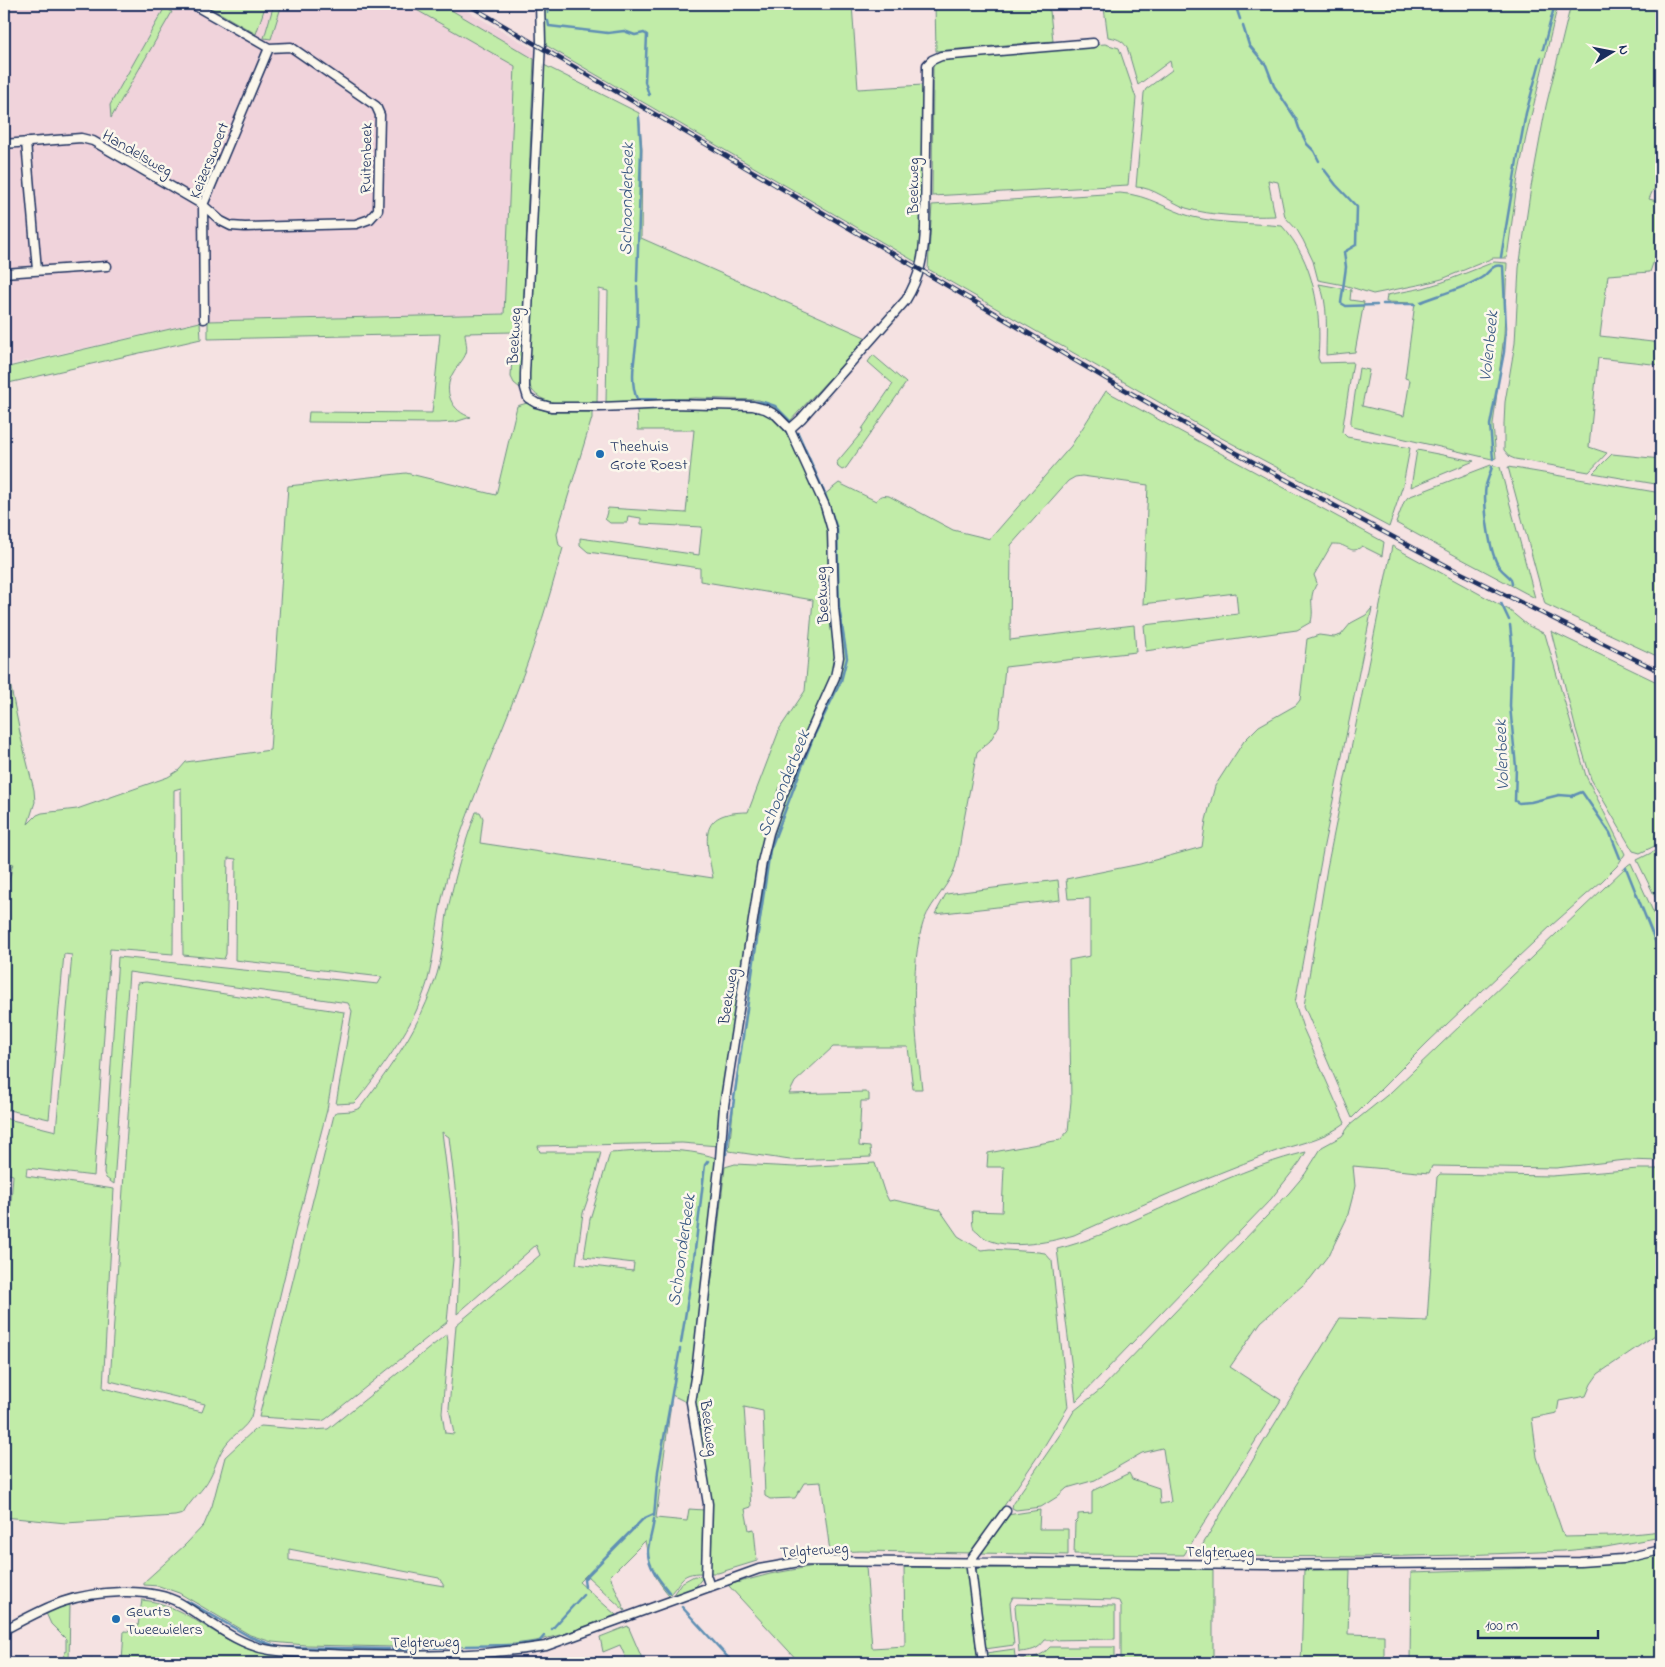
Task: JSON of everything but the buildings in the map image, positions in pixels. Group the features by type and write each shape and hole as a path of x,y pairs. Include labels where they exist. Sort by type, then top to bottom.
{"street":[{"path":"192,4 269,48"},
{"name":"Beekweg","path":"540,4 541,42 524,374 528,398 536,403 550,407 671,404 753,406 765,409 776,415 790,429 824,506 832,530 834,608 839,657 835,677 784,791 765,848 724,1106 719,1168 691,1402 708,1504 706,1575 710,1587"},
{"name":"Beekweg","path":"790,429 906,300 915,285 924,254 927,65 932,60 941,56 1093,43"},
{"name":"Ruitenbeek","path":"203,205 220,222 231,226 245,227 356,224 370,218 378,210 380,115 376,106 292,47 269,48"},
{"name":"Keizerswoert","path":"204,319 203,205 269,48"},
{"name":"Handelsweg","path":"4,144 81,138 92,141 203,205"},
{"path":"26,142 37,270"},
{"path":"4,273 107,266"},
{"path":"983,1663 970,1561 1006,1511"},
{"name":"Telgterweg","path":"4,1630 50,1607 76,1598 104,1594 146,1592 178,1602 230,1635 251,1645 270,1650 394,1660 513,1652 546,1646 759,1569 805,1561 970,1561 1270,1566 1570,1562 1622,1559 1661,1550"}],"shaded area":[{"path":"4,4 455,4 537,51 526,313 200,322 4,366"}],"green space":[{"path":"204,4 266,4 256,34"},
{"path":"274,4 282,4 271,39 264,38"},
{"path":"406,4 441,4 534,59 520,388 511,377 513,332 465,333 466,353 454,371 448,387 454,406 471,417 455,422 438,423 308,422 309,412 432,413 440,334 208,339 208,321 504,314 515,66"},
{"path":"541,4 852,4 858,89 923,85 921,265 542,43"},
{"path":"935,4 1040,4 1050,11 1053,41 936,51"},
{"path":"1116,4 1558,4 1526,137 1518,177 1507,258 1493,258 1442,279 1373,294 1344,285 1318,280 1313,261 1303,240 1285,217 1278,182 1268,180 1275,216 1230,215 1196,211 1186,208 1149,189 1136,187 1144,93 1146,89 1172,70 1170,61 1138,85 1127,47 1119,40 1108,37 1104,8"},
{"path":"1571,4 1661,4 1661,191 1653,190 1649,199 1661,202 1661,241 1650,272 1608,275 1600,336 1661,343 1661,365 1598,358 1589,447 1607,453 1589,472 1515,459 1510,457 1504,450 1505,402 1515,343 1519,268 1531,187 1546,106"},
{"path":"165,7 172,12 111,118 110,105"},
{"path":"1105,44 1119,48 1136,98 1128,185 932,196 933,66 939,58"},
{"path":"542,64 639,113 642,148 641,238 867,338 790,421 776,409 759,400 695,398 606,403 608,291 599,289 597,403 558,403 540,398 534,392 529,384"},
{"path":"1120,193 1131,194 1193,217 1226,222 1282,226 1302,255 1314,288 1319,323 1318,358 1320,363 1353,362 1342,432 1347,437 1410,448 1403,485 1389,527 1216,435 928,269 932,205"},
{"path":"1494,262 1507,263 1504,335 1493,425 1496,458 1492,459 1353,427 1351,420 1359,368 1369,370 1362,406 1404,416 1410,380 1405,378 1415,303 1386,302 1387,295 1443,282"},
{"path":"1319,284 1351,290 1350,300 1364,302 1355,352 1326,355 1326,309"},
{"path":"200,322 201,339 4,384 4,368"},
{"path":"873,355 906,383 846,468 842,470 838,467 837,462 863,431 862,429 893,384 868,362"},
{"path":"1106,391 1384,542 1382,556 1362,546 1354,550 1332,544 1314,575 1317,583 1312,594 1311,622 1297,630 1145,651 1144,625 1238,614 1236,593 1143,604 1148,485 1082,476 1068,481 1011,545 1010,640 1134,625 1136,652 1005,667 999,726 990,741 977,752 955,868 947,884 927,913 917,950 914,989 922,1089 913,1089 908,1047 833,1047 795,1082 789,1094 865,1092 869,1094 869,1101 861,1101 859,1146 870,1147 871,1157 790,1160 729,1151 736,1082 765,863 780,814 838,679 836,546 824,495 839,483 876,501 881,496 889,496 953,530 990,539 1071,446"},
{"path":"527,403 551,412 592,412 592,418 557,534 559,545 563,548 542,618 525,671 452,859 446,880 427,983 415,1014 398,1044 354,1103 336,1104 352,1011 348,1003 129,972 114,1184 106,1178 104,1173 118,957 378,984 382,977 235,960 236,859 228,858 226,954 224,959 183,955 181,788 174,790 173,954 110,949 94,1176 27,1168 26,1176 114,1189 103,1388 202,1412 205,1404 110,1381 137,983 146,982 344,1012 327,1110 297,1224 251,1417 246,1425 224,1447 207,1482 183,1514 66,1523 4,1517 4,1294 13,1175 4,1173 4,1118 56,1131 72,955 64,954 49,1119 4,1109 4,903 13,863 6,878 4,890 4,653 21,738 34,790 35,802 28,824 37,815 42,813 77,809 168,777 179,770 186,762 270,750 288,486 406,473 496,495 517,406"},
{"path":"748,408 760,410 777,421 790,438 822,507 830,532 836,657 832,677 782,790 763,840 749,919 718,1146 682,1143 538,1146 540,1152 601,1152 583,1213 576,1264 633,1271 634,1263 584,1257 590,1219 610,1153 677,1151 703,1154 716,1158 688,1403 672,1395 656,1518 687,1521 689,1509 704,1510 702,1573 685,1576 669,1595 652,1570 645,1541 610,1576 625,1611 587,1574 579,1582 616,1615 564,1634 536,1641 439,1648 305,1645 272,1642 250,1635 179,1593 159,1586 144,1585 144,1582 204,1525 212,1506 225,1457 254,1430 261,1426 311,1430 328,1429 447,1334 448,1342 442,1413 445,1433 454,1434 449,1408 456,1325 540,1255 536,1245 457,1314 460,1245 459,1221 449,1137 442,1132 453,1221 453,1260 447,1322 326,1419 322,1421 259,1417 334,1115 336,1112 352,1111 360,1108 384,1076 414,1028 422,1011 439,967 453,888 476,812 480,812 483,818 480,843 713,878 708,852 708,831 712,823 720,817 731,813 748,812 780,728 805,691 813,600 700,581 700,568 588,552 580,545 580,538 699,555 702,527 641,524 641,518 628,516 627,523 610,523 605,519 608,508 686,513 694,430 638,430 637,410","holes":["289,1549 439,1578 444,1586 289,1560"]},
{"path":"1417,450 1474,461 1411,487"},
{"path":"1612,454 1661,459 1661,485 1593,473"},
{"path":"1491,465 1500,467 1535,598 1396,523 1404,502 1408,497"},
{"path":"1508,467 1661,493 1661,658 1545,604"},
{"path":"1392,546 1509,610 1527,625 1545,634 1586,776 1625,854 1617,866 1602,881 1552,925 1428,1042 1352,1118 1304,1006 1327,868"},
{"path":"1372,608 1324,845 1295,1003 1303,1028 1345,1123 1327,1134 1219,1173 1074,1235 1052,1241 1024,1244 997,1243 986,1239 974,1228 972,1211 1002,1212 1004,1167 987,1167 988,1153 1060,1140 1068,1131 1071,1101 1069,960 1090,956 1090,898 1068,899 1066,879 1140,864 1202,847 1206,820 1215,786 1244,741 1259,726 1296,705 1300,700 1307,639 1319,635 1334,637 1341,635 1351,623 1366,615"},
{"path":"1551,631 1661,684 1661,843 1640,853 1633,851 1591,779 1575,726"},
{"path":"1661,848 1661,909 1637,860"},
{"path":"1631,863 1661,929 1661,1161 1626,1160 1556,1168 1432,1166 1429,1173 1353,1166 1355,1186 1347,1218 1330,1253 1310,1279 1261,1322 1230,1367 1281,1400 1184,1555 1074,1554 1075,1523 1078,1520 1078,1514 1092,1513 1092,1491 1129,1473 1132,1479 1159,1488 1160,1504 1171,1502 1162,1448 1142,1453 1095,1480 1067,1488 1041,1507 1016,1510 1012,1508 1013,1503 1074,1411 1101,1389 1289,1193 1305,1174 1322,1147 1342,1136 1350,1125 1391,1092"},
{"path":"1058,880 1060,900 935,914 946,894"},
{"path":"1306,1152 1271,1199 1076,1401 1057,1249 1109,1231 1242,1173"},
{"path":"875,1163 889,1201 894,1200 940,1210 958,1236 981,1250 1045,1253 1052,1261 1068,1407 1040,1453 972,1553 830,1552 821,1482 804,1483 795,1498 770,1499 765,1496 763,1411 744,1407 751,1507 745,1509 749,1530 754,1529 757,1561 718,1573 709,1573 710,1545 694,1398 714,1263 725,1167 735,1164 795,1167"},
{"path":"1661,1169 1661,1331 1598,1374 1586,1396 1559,1401 1557,1413 1532,1418 1537,1457 1564,1537 1613,1536 1661,1531 1661,1537 1606,1547 1563,1551 1363,1557 1196,1556 1340,1318 1427,1321 1437,1177 1440,1174 1552,1176"},
{"path":"1040,1510 1039,1529 1068,1529 1068,1555 980,1553 1007,1515"},
{"path":"1661,1553 1661,1663 1410,1663 1411,1572 1565,1567 1609,1563"},
{"path":"814,1566 866,1566 872,1648 905,1646 904,1567 967,1568 978,1663 800,1663 728,1585 770,1574"},
{"path":"979,1566 1213,1568 1213,1663 1121,1663 1121,1606 1119,1601 1114,1600 1013,1597 1010,1603 1014,1645 985,1649 974,1573"},
{"path":"1304,1570 1350,1570 1348,1634 1384,1635 1384,1663 1301,1663"},
{"path":"694,1576 703,1577 694,1589 670,1599 681,1583"},
{"path":"142,1600 170,1607 245,1648 276,1656 328,1661 328,1663 78,1663 78,1660 86,1659 122,1662 124,1631 137,1632"},
{"path":"70,1604 69,1663 60,1663 66,1651 66,1639 51,1624 46,1613"},
{"path":"1017,1604 1115,1606 1115,1639 1045,1640 1034,1649 1019,1652 1015,1606"},
{"path":"628,1626 644,1663 628,1663 620,1645 603,1652 600,1637"},
{"path":"1050,1647 1115,1647 1115,1663 1021,1663 1020,1659 1036,1656"},
{"path":"1014,1649 1016,1663 987,1663 986,1653"}],"waterway":[{"name":"Schoonderbeek","path":"548,13 549,4"},
{"name":"Volenbeek","path":"1235,4 1240,19"},
{"path":"1543,49 1555,4"},
{"name":"Schoonderbeek","path":"548,21 549,26 608,33 624,31 635,35 644,33 647,35 645,82 649,95"},
{"name":"Volenbeek","path":"1243,26 1249,45 1266,65 1274,86 1296,119 1307,144 1314,151 1319,161"},
{"path":"1501,257 1526,113 1541,58"},
{"name":"Schoonderbeek","path":"637,281 641,149 639,117"},
{"name":"Volenbeek","path":"1323,168 1357,207 1356,245 1344,252 1346,267 1341,303 1346,306 1377,305"},
{"name":"Volenbeek","path":"1421,302 1474,282 1493,267 1503,266 1506,328 1504,352 1490,425 1493,459"},
{"name":"Schoonderbeek","path":"637,286 638,308 633,379 637,399 763,402 775,406 791,422"},
{"name":"Volenbeek","path":"1383,304 1415,304"},
{"name":"Schoonderbeek","path":"726,1154 770,850 813,738 841,681 847,658 839,607 837,529 825,494 798,433"},
{"name":"Volenbeek","path":"1492,467 1485,493 1490,541 1496,561 1511,579 1512,584"},
{"name":"Volenbeek","path":"1501,603 1509,620"},
{"name":"Volenbeek","path":"1510,625 1512,643 1510,706 1516,767 1515,801 1519,803 1531,802 1559,795 1572,796 1582,792 1610,833 1620,858"},
{"name":"Volenbeek","path":"1626,868 1656,943 1661,961"},
{"name":"Schoonderbeek","path":"681,1343 693,1267 705,1165 708,1161"},
{"name":"Schoonderbeek","path":"654,1516 658,1471 680,1349"},
{"path":"585,1587 584,1579 643,1519 654,1514"},
{"name":"Schoonderbeek","path":"654,1519 648,1556 655,1573 669,1592"},
{"path":"552,1629 583,1595"},
{"path":"187,1601 250,1637 278,1647 389,1649"},
{"name":"Schoonderbeek","path":"682,1607 733,1663"},
{"path":"516,1645 539,1642 544,1636"},
{"path":"466,1646 512,1645"},
{"path":"392,1649 461,1647"}],"railway":[{"path":"467,4 1229,449 1449,567 1661,672"}],"place":[{"name":"Theehuis Grote Roest","path":"600,454"},
{"name":"Geurts Tweewielers","path":"116,1619"}]}
